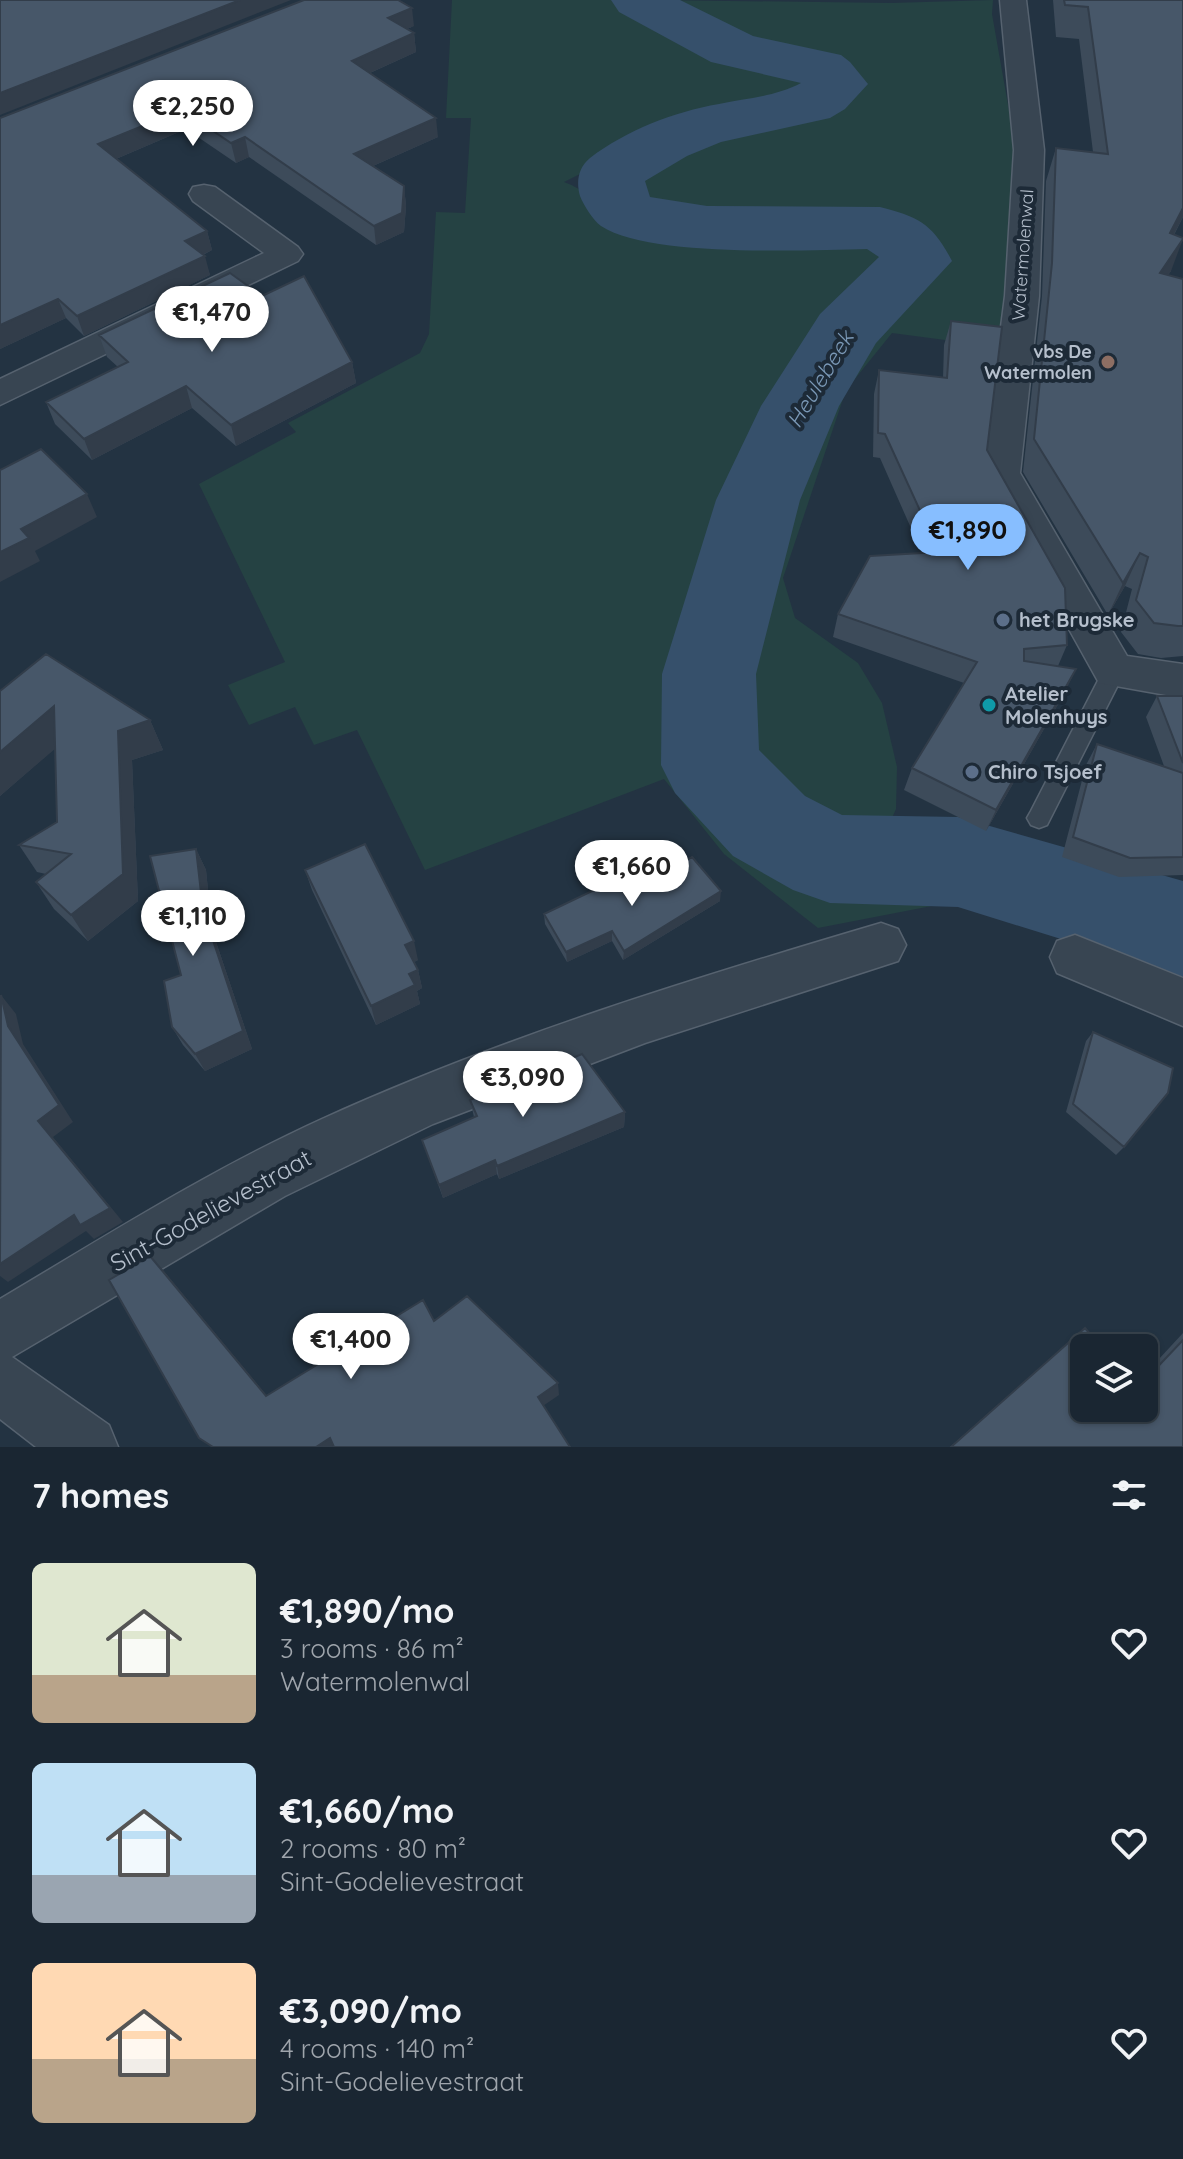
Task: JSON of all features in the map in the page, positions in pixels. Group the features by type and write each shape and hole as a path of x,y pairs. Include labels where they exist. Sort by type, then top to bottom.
{"street":[{"name":"Watermolenwal","path":"1013,0 1029,150 1022,296 1001,473 1114,671"},
{"path":"0,393 287,254 204,194"},
{"path":"1114,671 1183,681"},
{"name":"Sint-Godelievestraat","path":"0,1332 266,1176 457,1087 649,1015 881,945"},
{"path":"1075,957 1183,1002"},
{"path":"0,1382 87,1447"}],"lane":[{"path":"1039,818 1114,671"}],"green space":[{"path":"452,0 619,0 727,59 801,77 806,86 790,98 685,116 664,124 616,156 564,182 585,193 615,216 648,229 684,234 757,233 761,245 852,239 877,244 891,256 789,376 714,571 682,680 681,751 704,804 771,853 841,882 941,889 942,904 818,928 724,854 664,779 425,870 357,730 314,745 295,707 249,725 228,685 285,662 199,484 296,432 288,423 420,353 429,334 436,212 465,213 471,118 446,118"},
{"path":"654,0 891,3 993,0 992,14 1016,150 1006,348 892,333 846,390 783,578 795,618 858,663 882,703 897,767 896,809 886,831 854,839 819,840 786,822 740,785 720,717 750,566 801,427 874,311 922,270 932,254 928,239 917,227 896,217 851,212 674,205 670,214 635,201 632,180 670,145 704,133 779,124 827,113 845,102 857,88 842,65 831,59 815,54 757,48 726,39 695,26"}],"building":[{"path":"0,0 240,0 0,93"},
{"path":"304,0 398,0 412,8 388,18 414,33 352,61 436,118 354,154 404,186 402,213 374,226 245,137 231,143 182,110 98,144 207,231 185,241 205,256 77,316 58,299 0,325 0,118"},
{"path":"1064,0 1183,0 1183,208 1170,233 1183,239 1160,273 1183,279 1183,626 1154,623 1136,600 1148,557 1140,553 1123,583 1034,439 1052,263 1056,148 1108,154 1088,7 1065,5"},
{"path":"230,273 262,296 304,276 352,362 231,425 186,386 84,439 46,402 128,362 99,335"},
{"path":"951,321 1002,327 987,450 1065,588 1067,645 1024,649 1024,661 1076,669 996,810 912,768 977,662 838,614 870,556 939,552 885,434 878,433 879,370 947,378"},
{"path":"41,449 87,494 21,529 29,538 0,552 0,470"},
{"path":"46,654 150,720 118,731 123,874 71,915 36,882 71,854 19,845 57,822 54,706 0,752 0,691"},
{"path":"1157,696 1183,696 1183,763"},
{"path":"1097,744 1183,773 1183,857 1130,858 1073,837"},
{"path":"365,844 414,941 405,945 418,970 409,974 415,985 371,1006 305,870"},
{"path":"196,849 203,910 243,1031 195,1054 172,1027 164,981 181,975 150,856"},
{"path":"692,857 721,891 624,951 612,931 566,952 544,914 617,879 626,896"},
{"path":"1,995 8,1026 59,1105 38,1121 110,1208 80,1225 74,1215 0,1264"},
{"path":"1093,1032 1173,1068 1168,1093 1124,1147 1073,1104"},
{"path":"582,1054 625,1112 497,1166 495,1160 439,1185 422,1140 477,1116 470,1100"},
{"path":"150,1256 266,1396 423,1300 434,1321 467,1296 558,1383 538,1397 570,1447 334,1447 330,1438 316,1447 213,1447 199,1438 109,1280"},
{"path":"1183,1340 1183,1447 951,1447 1070,1341 1070,1422 1158,1422 1158,1366"}],"waterway":[{"name":"Heulebeek","path":"639,0 718,43 758,57 808,64 819,68 837,84 823,96 790,110 715,123 653,148 611,174 614,195 621,208 643,219 707,227 880,228 907,242 916,261 846,330 800,406 758,500 709,674 710,765 769,826 830,859 958,862 1183,929"}],"place":[{"name":"vbs De Watermolen","path":"1108,362"},
{"name":"het Brugske","path":"1003,620"},
{"name":"Atelier Molenhuys","path":"989,705"},
{"name":"Chiro Tsjoef","path":"972,772"}]}
